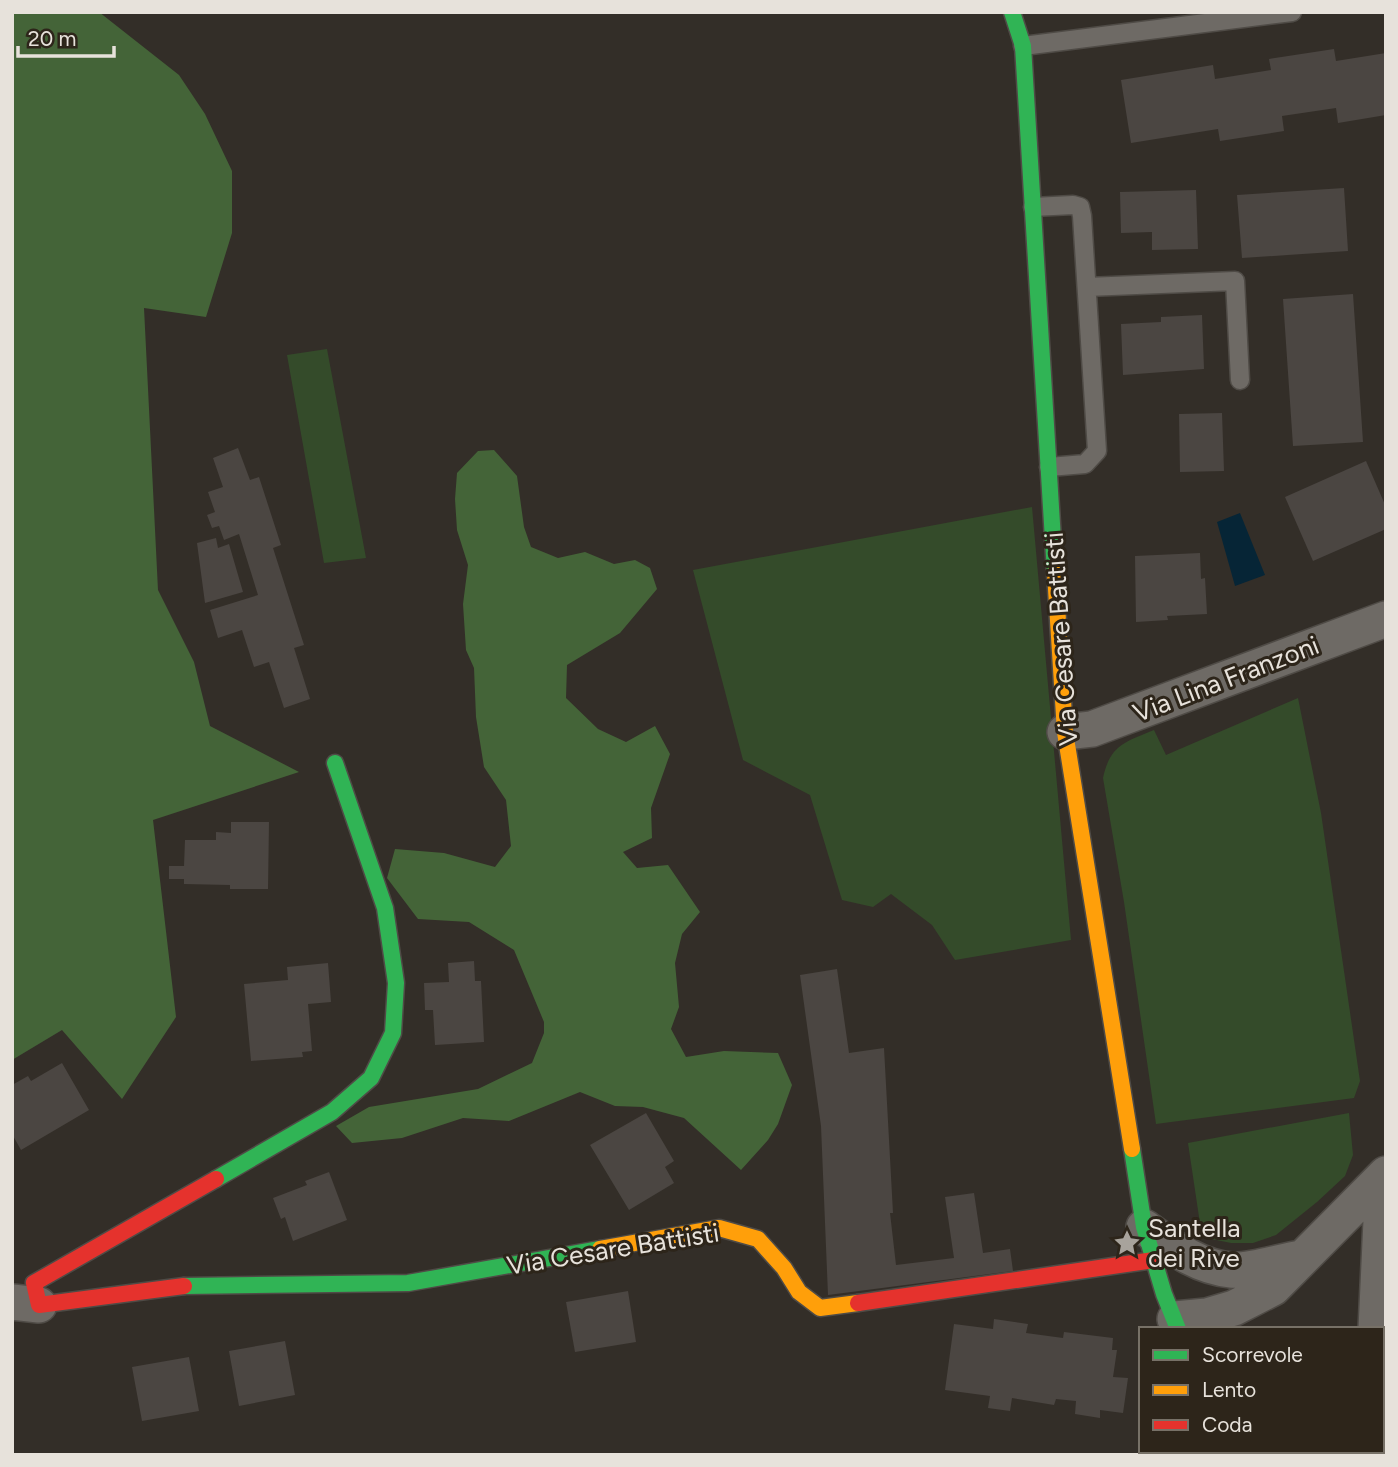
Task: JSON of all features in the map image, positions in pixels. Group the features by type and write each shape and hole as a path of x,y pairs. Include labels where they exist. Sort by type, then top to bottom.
{"street":[{"name":"Via Cesare Battisti","path":"1012,12 1023,46 1065,732 1144,1227 1176,1324"},
{"name":"Via Lina Franzoni","path":"1065,732 1092,729 1386,619"},
{"name":"Via Cesare Battisti","path":"25,1304 34,1283 332,1112 371,1078 393,1033 396,983 385,908 335,763"},
{"path":"1242,1327 1300,1258 1384,1176"},
{"path":"1376,1327 1384,1176"},
{"path":"1144,1227 1180,1253 1206,1265 1233,1271"},
{"name":"Via Cesare Battisti","path":"25,1304 173,1286 408,1283 719,1228 758,1239 799,1292 821,1308 1154,1260"},
{"path":"1176,1324 1212,1283 1233,1271 1300,1258"},
{"path":"1176,1324 1234,1308 1273,1288"}],"lane":[{"path":"1023,46 1292,12"},
{"path":"1032,207 1080,207 1087,287 1097,451 1085,464 1049,467"},
{"path":"1087,287 1235,281 1240,380"}],"green space":[{"path":"12,12 99,12 179,75 205,114 232,171 232,233 206,317 144,308 158,590 194,662 210,726 299,772 153,820 176,1017 122,1099 62,1030 12,1060"},
{"path":"327,349 366,558 324,563 287,355"},
{"path":"494,450 517,476 524,527 531,547 558,558 585,552 614,564 635,560 650,568 657,589 620,633 567,665 566,698 598,729 626,742 655,726 670,754 651,808 652,838 623,852 637,868 668,865 700,912 682,934 675,963 679,1007 671,1029 686,1057 724,1051 778,1053 792,1085 778,1124 768,1140 741,1170 684,1118 643,1107 615,1106 580,1092 509,1121 463,1118 402,1138 352,1143 336,1126 369,1107 478,1089 532,1063 544,1033 544,1022 514,950 469,922 418,919 387,878 395,849 444,853 495,867 511,846 506,800 484,767 476,717 474,668 466,650 463,604 468,565 457,530 455,499 457,473 478,451"},
{"path":"1032,507 1071,940 955,960 932,925 891,894 873,907 842,900 810,795 743,760 693,570"},
{"path":"1298,698 1321,813 1360,1081 1354,1098 1156,1124 1103,778 1106,767 1120,746 1154,730 1166,755"},
{"path":"1349,1113 1353,1155 1345,1176 1317,1202 1276,1235 1253,1243 1231,1243 1202,1237 1188,1143"}],"water":[{"path":"1240,513 1265,575 1235,586 1217,522"}],"building":[{"path":"1334,49 1336,61 1386,53 1386,115 1338,123 1336,108 1282,116 1284,131 1220,141 1218,129 1131,143 1121,80 1213,65 1215,79 1271,70 1269,59"},
{"path":"1344,188 1348,251 1242,258 1237,195"},
{"path":"1196,190 1198,249 1152,250 1152,232 1121,233 1120,192"},
{"path":"1353,294 1363,442 1293,446 1283,299"},
{"path":"1202,315 1204,369 1123,375 1121,324 1161,322 1161,317"},
{"path":"1222,413 1224,471 1180,472 1179,414"},
{"path":"238,448 250,480 259,477 281,545 273,548 304,645 294,648 310,699 284,708 269,662 254,667 242,630 218,638 210,610 258,595 239,534 224,540 219,526 212,528 207,515 215,512 208,492 223,487 213,458"},
{"path":"1366,461 1386,507 1386,529 1313,561 1285,497"},
{"path":"216,538 218,548 229,544 243,592 205,603 197,543"},
{"path":"1200,553 1201,579 1205,578 1207,614 1167,616 1168,620 1136,622 1135,556"},
{"path":"231,822 269,822 268,889 230,889 230,885 184,884 184,879 169,879 169,866 184,866 185,840 216,840 216,832 231,833"},
{"path":"474,961 475,981 481,981 484,1042 435,1045 433,1010 425,1010 424,983 449,982 448,963"},
{"path":"328,963 331,1002 308,1004 312,1051 302,1052 303,1057 251,1061 244,984 288,980 287,967"},
{"path":"837,969 849,1053 884,1048 893,1213 890,1213 896,1265 954,1258 945,1197 974,1193 983,1253 1010,1249 1013,1271 828,1295 821,1126 800,975"},
{"path":"62,1063 89,1110 21,1150 12,1134 12,1085 28,1076 31,1081"},
{"path":"646,1113 674,1161 665,1167 674,1183 629,1210 590,1145"},
{"path":"329,1172 347,1220 293,1241 285,1217 281,1219 273,1198 307,1185 305,1181"},
{"path":"628,1291 636,1342 575,1352 566,1302"},
{"path":"994,1319 1028,1324 1026,1333 1063,1338 1064,1332 1113,1338 1112,1350 1117,1350 1113,1377 1128,1378 1123,1413 1100,1410 1100,1418 1075,1414 1076,1401 1056,1399 1054,1405 1012,1398 1010,1411 988,1408 990,1396 945,1390 954,1324 993,1329"},
{"path":"285,1341 295,1395 239,1406 229,1351"},
{"path":"189,1357 199,1411 142,1421 132,1367"}],"traffic: fast":[{"path":"1012,12 1023,46 1055,573"},
{"path":"216,1179 332,1112 371,1078 393,1033 396,983 385,908 335,763"},
{"path":"1132,1149 1144,1227 1164,1294 1177,1327"},
{"path":"184,1286 408,1283 600,1249"}],"traffic: slow":[{"path":"1055,573 1065,732 1132,1149"},
{"path":"600,1249 719,1228 758,1239 784,1268 799,1292 820,1308 858,1303"}],"traffic: jam":[{"path":"184,1286 39,1305 34,1283 216,1179"},
{"path":"858,1303 1154,1260"}],"place":[{"name":"Santella dei Rive","path":"1127,1243"}]}
